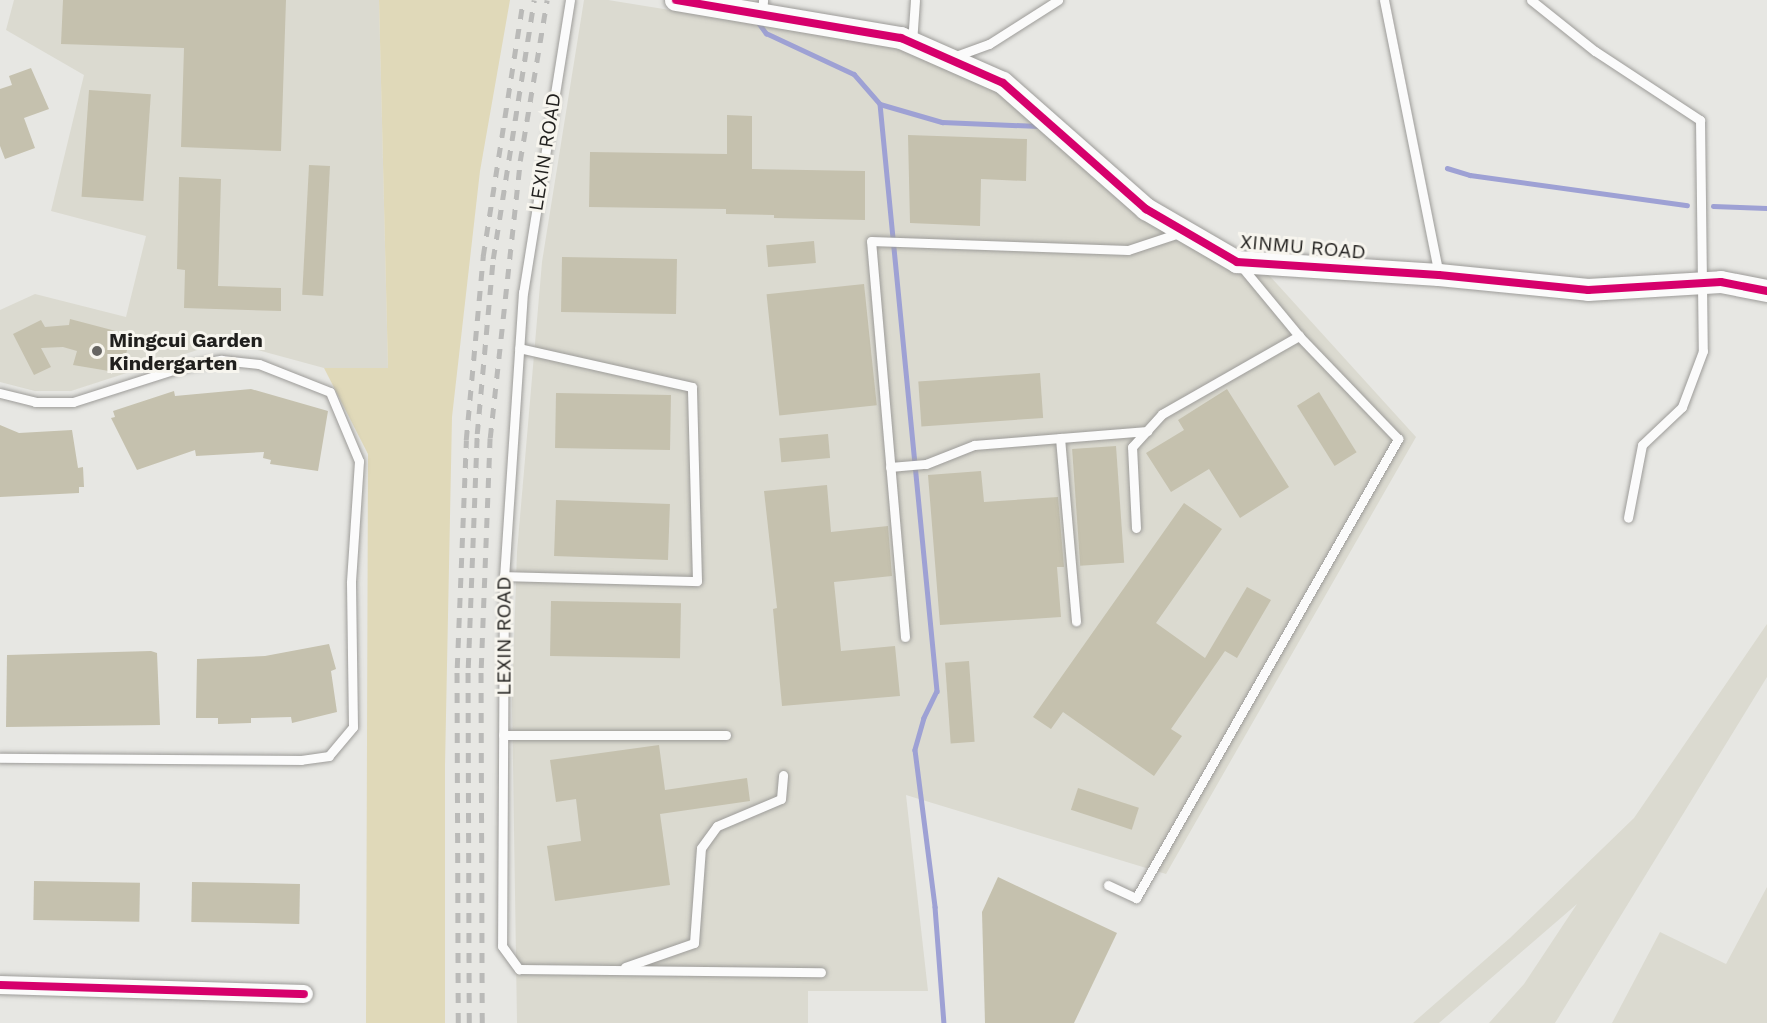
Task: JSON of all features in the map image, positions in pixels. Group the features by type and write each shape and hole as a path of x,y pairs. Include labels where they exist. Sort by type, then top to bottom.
{"street":[{"name":"XINMU ROAD","path":"676,0 724,8 763,8 912,42 1003,83 1146,208 1237,262 1439,275 1588,290 1721,282 1767,291"},
{"path":"0,985 304,994"}],"lane":[{"name":"LEXIN ROAD","path":"570,0 523,292 504,576 502,946 519,969 821,972"},
{"path":"912,42 915,0"},
{"path":"947,58 989,44 1058,0"},
{"path":"1384,0 1439,275"},
{"path":"1531,0 1595,51 1700,120 1703,351 1682,407 1642,446 1628,518"},
{"path":"905,637 871,241 1128,250 1184,231"},
{"path":"1107,885 1136,898 1398,439 1299,336 1237,262"},
{"path":"1136,528 1132,447 1162,414 1299,336"},
{"path":"504,576 697,581 692,387 519,348"},
{"path":"0,393 35,402 73,402 186,366 221,360 259,364 330,392 359,462 351,583 353,727 329,756 301,760 0,758"},
{"path":"890,467 926,464 974,445 1147,431"},
{"path":"1060,438 1076,621"},
{"path":"503,735 726,735"},
{"path":"617,970 694,943 701,848 717,826 781,799 783,775"}],"shaded area":[{"path":"14,0 379,0 388,369 324,368 225,341 71,391 35,391 0,382 0,310 35,294 126,317 146,236 51,211 84,75 6,30"},
{"path":"379,0 510,0 480,171 452,417 445,766 445,1023 366,1023 368,454 324,368 388,368"},
{"path":"584,0 608,0 899,47 998,92 1059,142 1267,273 1416,437 1166,874 906,795 928,991 808,991 808,1023 517,1023 512,698 517,552 542,262"},
{"path":"1767,624 1767,677 1555,1023 1489,1023 1524,984 1577,904 1439,1023 1413,1023 1510,938 1634,818"},
{"path":"1767,887 1767,1023 1612,1023 1660,932 1726,964"}],"building":[{"path":"63,0 286,0 281,151 181,147 184,48 61,44"},
{"path":"31,68 49,109 24,118 35,148 5,159 0,146 0,89 12,85 9,76"},
{"path":"89,90 151,94 143,201 82,197"},
{"path":"727,115 752,116 752,169 865,171 865,220 774,218 774,215 726,214 726,209 589,207 590,152 727,154"},
{"path":"908,135 1027,139 1026,181 981,179 980,226 910,223"},
{"path":"309,165 330,166 323,296 302,295"},
{"path":"179,177 221,179 218,286 281,288 281,311 184,308 185,270 177,269"},
{"path":"814,241 816,263 768,267 766,245"},
{"path":"562,257 677,259 676,314 561,312"},
{"path":"864,284 877,405 779,416 767,294"},
{"path":"70,319 131,335 121,373 73,365 77,351 63,347 41,348 51,367 34,375 13,334 41,320 45,327 69,325"},
{"path":"1040,373 1043,418 921,426 918,382"},
{"path":"251,389 328,411 318,471 270,464 271,460 263,458 264,452 196,456 195,450 137,470 111,418 115,417 113,411 174,391 175,396"},
{"path":"1227,389 1289,487 1240,518 1209,469 1171,492 1146,453 1184,430 1178,420"},
{"path":"1319,392 1357,452 1335,466 1297,406"},
{"path":"556,393 671,395 670,450 555,448"},
{"path":"0,425 19,433 72,430 78,468 83,467 84,487 79,487 79,493 0,497"},
{"path":"828,434 830,458 781,462 779,438"},
{"path":"1116,446 1124,563 1080,566 1072,449"},
{"path":"981,471 984,502 1058,497 1064,567 1057,567 1061,617 940,625 928,475"},
{"path":"827,485 831,532 888,526 892,576 834,582 841,651 895,646 900,696 782,706 773,609 777,608 764,491"},
{"path":"556,500 670,504 668,560 554,556"},
{"path":"1184,503 1222,529 1156,623 1205,658 1247,587 1271,600 1237,658 1225,651 1171,729 1182,736 1154,776 1063,712 1051,729 1033,717"},
{"path":"551,601 681,603 680,658 550,656"},
{"path":"329,644 336,669 331,671 337,712 292,723 291,717 251,718 251,723 218,724 218,718 196,718 197,659 265,656"},
{"path":"151,651 157,653 160,725 6,727 7,655"},
{"path":"969,661 975,742 951,743 945,663"},
{"path":"659,745 665,790 747,778 750,801 660,814 670,885 555,901 547,846 581,841 576,799 556,802 550,760"},
{"path":"1078,788 1139,808 1132,830 1071,810"},
{"path":"998,877 1117,933 1074,1023 985,1023 982,912"},
{"path":"34,881 140,883 139,922 33,920"},
{"path":"192,882 300,884 299,924 191,922"}],"waterway":[{"path":"758,22 766,33 854,74 880,104 937,691 924,718 915,750 935,907 944,1023"},
{"path":"880,104 942,122 1039,126"},
{"path":"1447,168 1470,175 1687,205"},
{"path":"1713,206 1767,208"}],"railway":[{"path":"458,1023 457,668 466,440 483,256 523,0"},
{"path":"469,1023 468,668 477,434 493,259 534,0"},
{"path":"482,1023 481,668 490,438 520,161 547,0"}],"cycle path":[{"path":"676,0 901,38 1003,83 1146,209 1237,262 1439,275 1588,290 1721,282 1767,291"},
{"path":"0,985 304,994"}],"place":[{"name":"Mingcui Garden Kindergarten","path":"97,351"}]}
